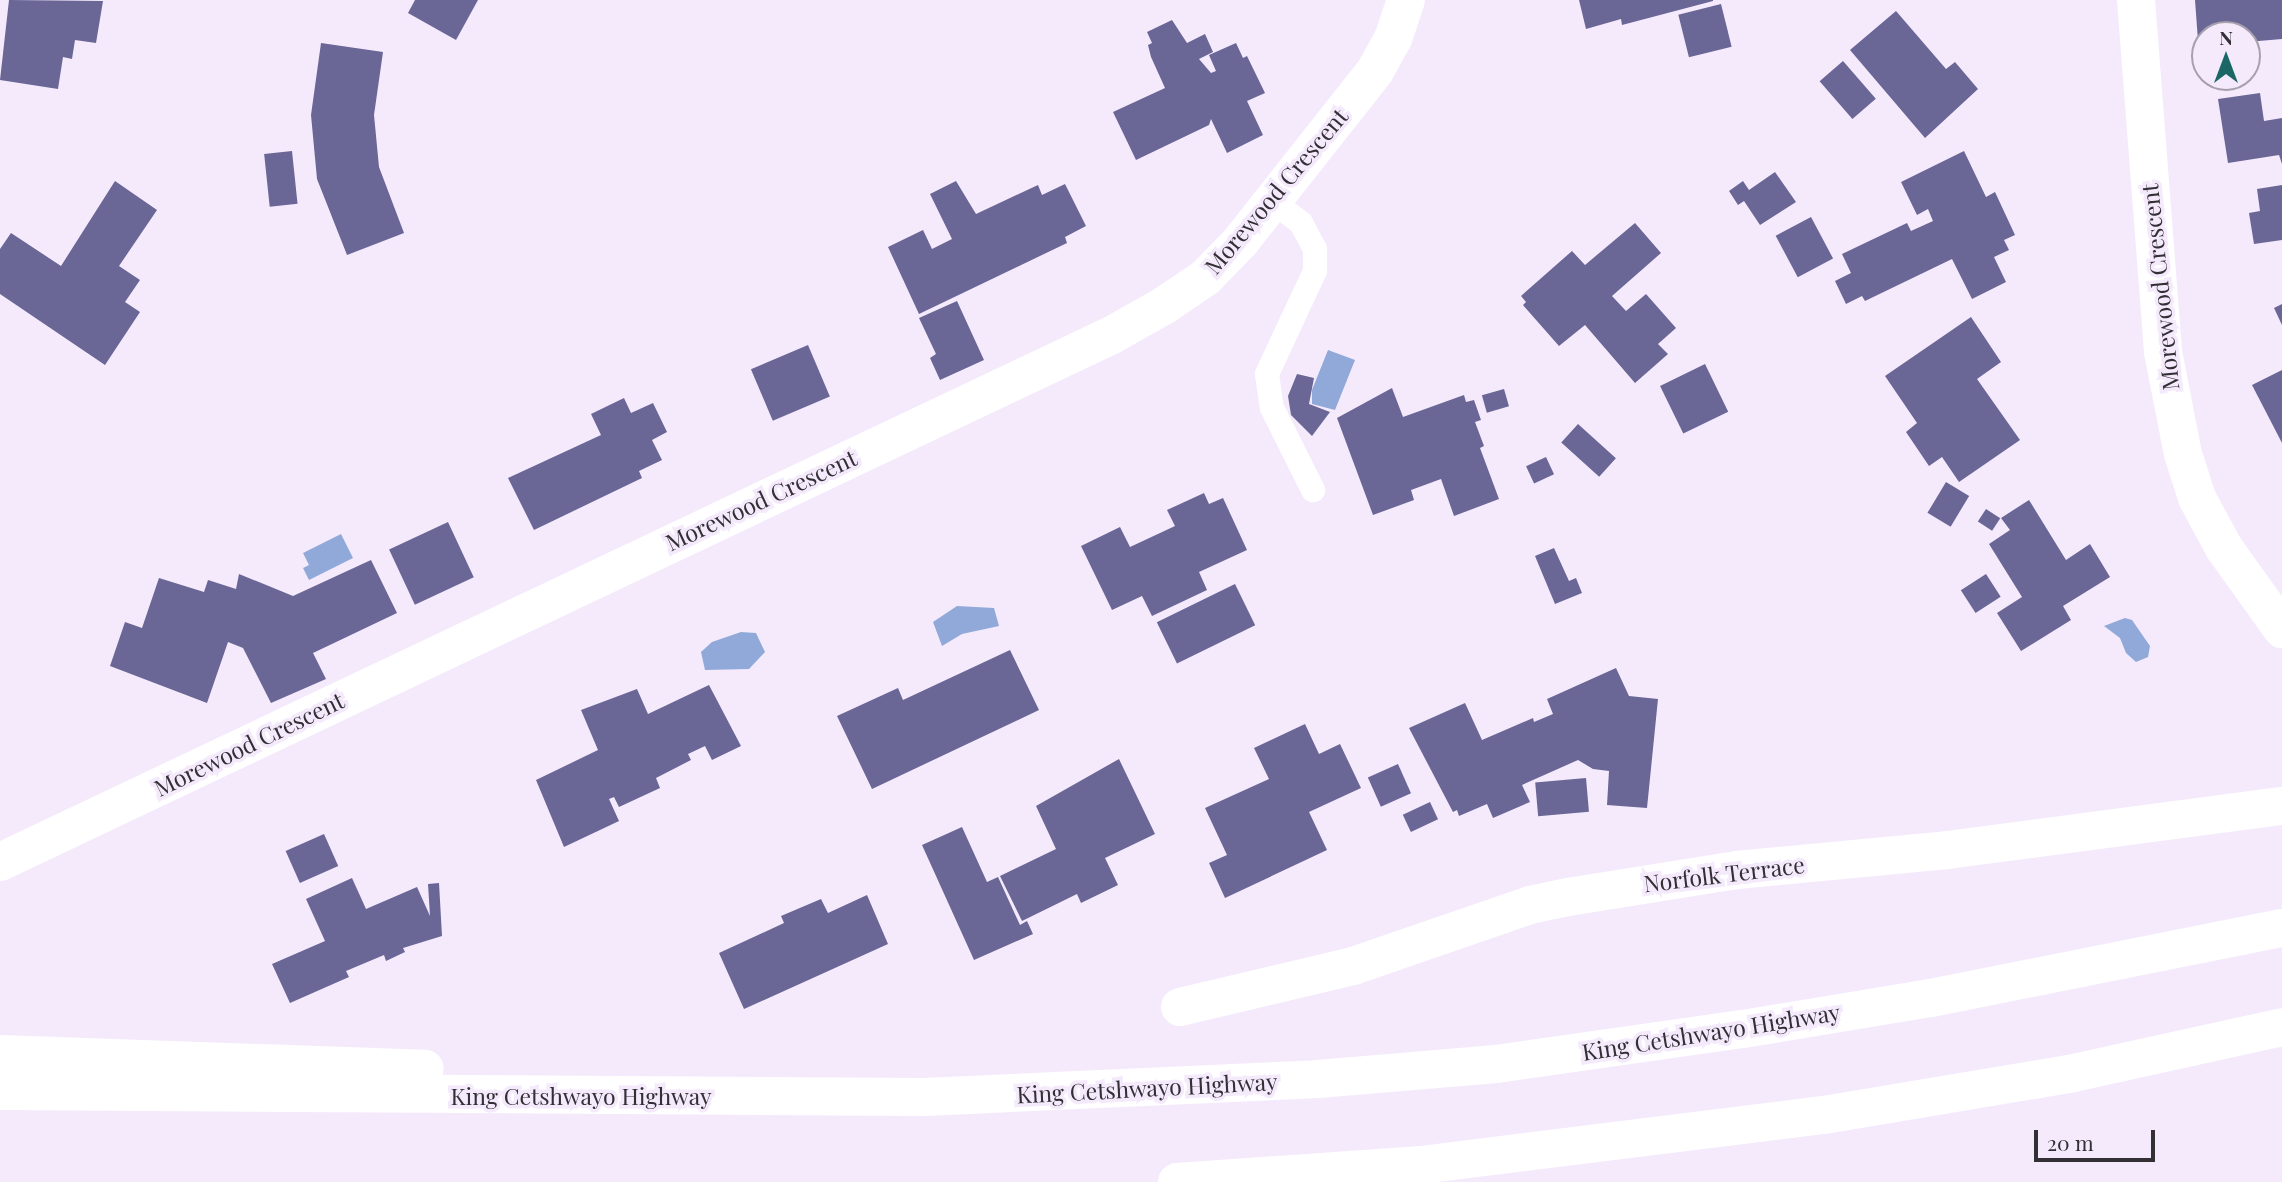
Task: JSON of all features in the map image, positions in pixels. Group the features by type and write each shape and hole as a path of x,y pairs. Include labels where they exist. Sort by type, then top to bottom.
{"main road":[{"name":"Morewood Crescent","path":"0,862 1112,335 1206,277 1272,201 1375,71 1393,39 1406,0"},
{"name":"Morewood Crescent","path":"2136,0 2163,352 2183,454 2197,498 2224,548 2282,629"},
{"name":"Norfolk Terrace","path":"1180,1007 1353,966 1530,905 1568,897 1737,870 1975,847 2282,806"},
{"name":"King Cetshwayo Highway","path":"0,1091 924,1097 1186,1088 1496,1064 1743,1029 1931,998 2282,928"},
{"path":"1177,1182 1420,1165 1824,1115 2069,1074 2282,1027"},
{"path":"0,1054 458,1071 1186,1088"}],"lane":[{"path":"1272,201 1301,223 1315,249 1315,271 1267,374 1272,408 1314,490"}],"water":[{"path":"1328,350 1355,360 1335,410 1312,404 1312,390"},
{"path":"341,534 353,558 309,580 303,568 309,565 303,553"},
{"path":"957,606 994,608 999,626 962,634 942,646 933,622"},
{"path":"2125,618 2132,620 2150,646 2148,657 2136,662 2126,653 2120,638 2104,626"},
{"path":"741,632 756,633 765,652 749,669 705,670 701,652 712,642"}],"building":[{"path":"9,0 103,1 96,43 75,40 72,59 63,57 58,89 0,80"},
{"path":"415,0 478,0 456,40 408,13"},
{"path":"1579,0 1713,1 1622,25 1621,19 1586,29"},
{"path":"2195,0 2282,0 2282,39 2261,41 2261,21 2197,21"},
{"path":"1721,4 1732,47 1689,57 1678,15"},
{"path":"1896,11 1946,69 1955,62 1978,89 1925,138 1850,50"},
{"path":"1172,20 1187,43 1205,34 1213,52 1199,59 1211,73 1216,71 1209,55 1236,43 1243,58 1247,56 1265,93 1247,101 1263,135 1227,153 1211,119 1209,125 1136,160 1113,112 1165,88 1151,57 1148,45 1152,43 1147,32"},
{"path":"321,43 383,52 374,115 379,167 404,233 347,255 317,179 311,115"},
{"path":"1843,61 1876,99 1852,119 1820,81"},
{"path":"2260,93 2264,121 2282,118 2282,164 2279,155 2228,163 2218,99"},
{"path":"292,151 298,204 270,207 264,154"},
{"path":"1964,151 1986,197 1995,192 2015,235 2004,240 2009,250 1994,257 2006,282 1972,299 1952,259 1865,301 1862,296 1846,304 1835,281 1851,273 1842,254 1907,223 1911,231 1933,221 1928,209 1917,215 1901,182"},
{"path":"1775,172 1796,202 1760,225 1744,201 1738,205 1729,191 1743,181 1749,190"},
{"path":"115,181 157,210 119,266 140,280 125,302 140,312 105,365 0,294 0,249 11,233 61,266"},
{"path":"956,181 976,214 1038,185 1042,195 1065,184 1086,226 1065,237 1067,243 919,314 888,247 923,230 932,249 952,239 930,194"},
{"path":"2282,185 2282,240 2254,244 2249,213 2260,211 2257,189"},
{"path":"1811,217 1833,258 1798,277 1776,236"},
{"path":"1635,223 1661,253 1612,296 1626,311 1646,294 1676,328 1658,344 1668,354 1635,383 1585,325 1559,346 1523,305 1526,302 1521,296 1572,251 1585,265"},
{"path":"957,301 984,360 940,380 930,358 936,354 919,318"},
{"path":"2282,304 2282,325 2274,308"},
{"path":"1971,317 2001,362 1977,379 2020,440 1959,482 1942,457 1929,466 1906,432 1917,423 1885,376"},
{"path":"808,345 830,397 773,421 751,369"},
{"path":"1705,364 1728,412 1683,434 1660,386"},
{"path":"2282,370 2282,443 2252,385"},
{"path":"1297,374 1314,378 1309,404 1330,412 1312,436 1291,415 1288,396"},
{"path":"1392,388 1403,417 1464,395 1466,402 1474,400 1481,420 1475,422 1484,446 1480,448 1499,499 1454,516 1441,479 1411,490 1414,500 1373,515 1337,418"},
{"path":"1504,389 1509,406 1487,413 1482,395"},
{"path":"624,398 631,413 653,403 667,432 652,440 662,460 639,471 642,478 534,530 508,478 601,435 591,414"},
{"path":"1578,424 1616,458 1599,477 1561,443"},
{"path":"1546,457 1554,474 1534,484 1526,466"},
{"path":"1946,482 1969,496 1951,527 1927,513"},
{"path":"1204,493 1209,504 1223,498 1247,550 1199,572 1207,590 1152,616 1142,596 1112,610 1081,546 1120,527 1130,547 1175,526 1167,510"},
{"path":"2029,500 2066,560 2090,544 2110,577 2063,606 2071,620 2021,651 1997,613 2022,597 1989,544 2010,530 2001,518"},
{"path":"1986,509 2000,518 1992,531 1978,522"},
{"path":"448,522 474,577 415,605 389,549"},
{"path":"1554,548 1569,581 1576,578 1582,593 1555,604 1535,556"},
{"path":"371,560 397,613 313,653 326,679 271,703 243,648 228,642 207,703 110,666 125,622 142,628 159,578 204,592 208,580 236,589 239,574 293,596"},
{"path":"1986,574 2001,597 1976,613 1961,590"},
{"path":"1235,584 1255,625 1177,663 1157,622"},
{"path":"1010,650 1039,710 872,789 837,716 898,688 903,700"},
{"path":"1616,668 1629,696 1658,699 1647,808 1607,805 1609,771 1593,769 1578,760 1522,785 1530,802 1493,818 1487,804 1459,816 1457,810 1453,812 1409,728 1465,703 1482,740 1533,718 1534,722 1553,714 1547,699"},
{"path":"709,685 741,746 712,760 705,746 688,754 691,760 656,778 660,788 619,807 614,797 609,799 619,821 564,847 536,780 598,750 581,710 637,689 648,714"},
{"path":"1305,724 1319,754 1340,744 1361,788 1309,812 1327,850 1225,898 1209,863 1227,855 1205,808 1269,779 1254,748"},
{"path":"1119,759 1155,834 1105,858 1118,885 1081,903 1077,894 1022,921 1000,876 1056,849 1036,806"},
{"path":"1398,764 1411,793 1381,807 1368,777"},
{"path":"1586,778 1589,812 1538,816 1535,782"},
{"path":"1430,802 1438,819 1411,832 1403,815"},
{"path":"962,827 987,882 998,877 1020,925 1027,921 1033,934 974,960 922,845"},
{"path":"324,834 338,866 300,883 286,851"},
{"path":"352,878 366,909 417,887 430,916 428,884 439,883 442,936 403,948 405,952 386,961 384,955 346,971 349,977 290,1003 272,964 325,941 306,899"},
{"path":"867,895 888,944 744,1009 719,953 784,923 781,916 821,899 828,913"}]}
